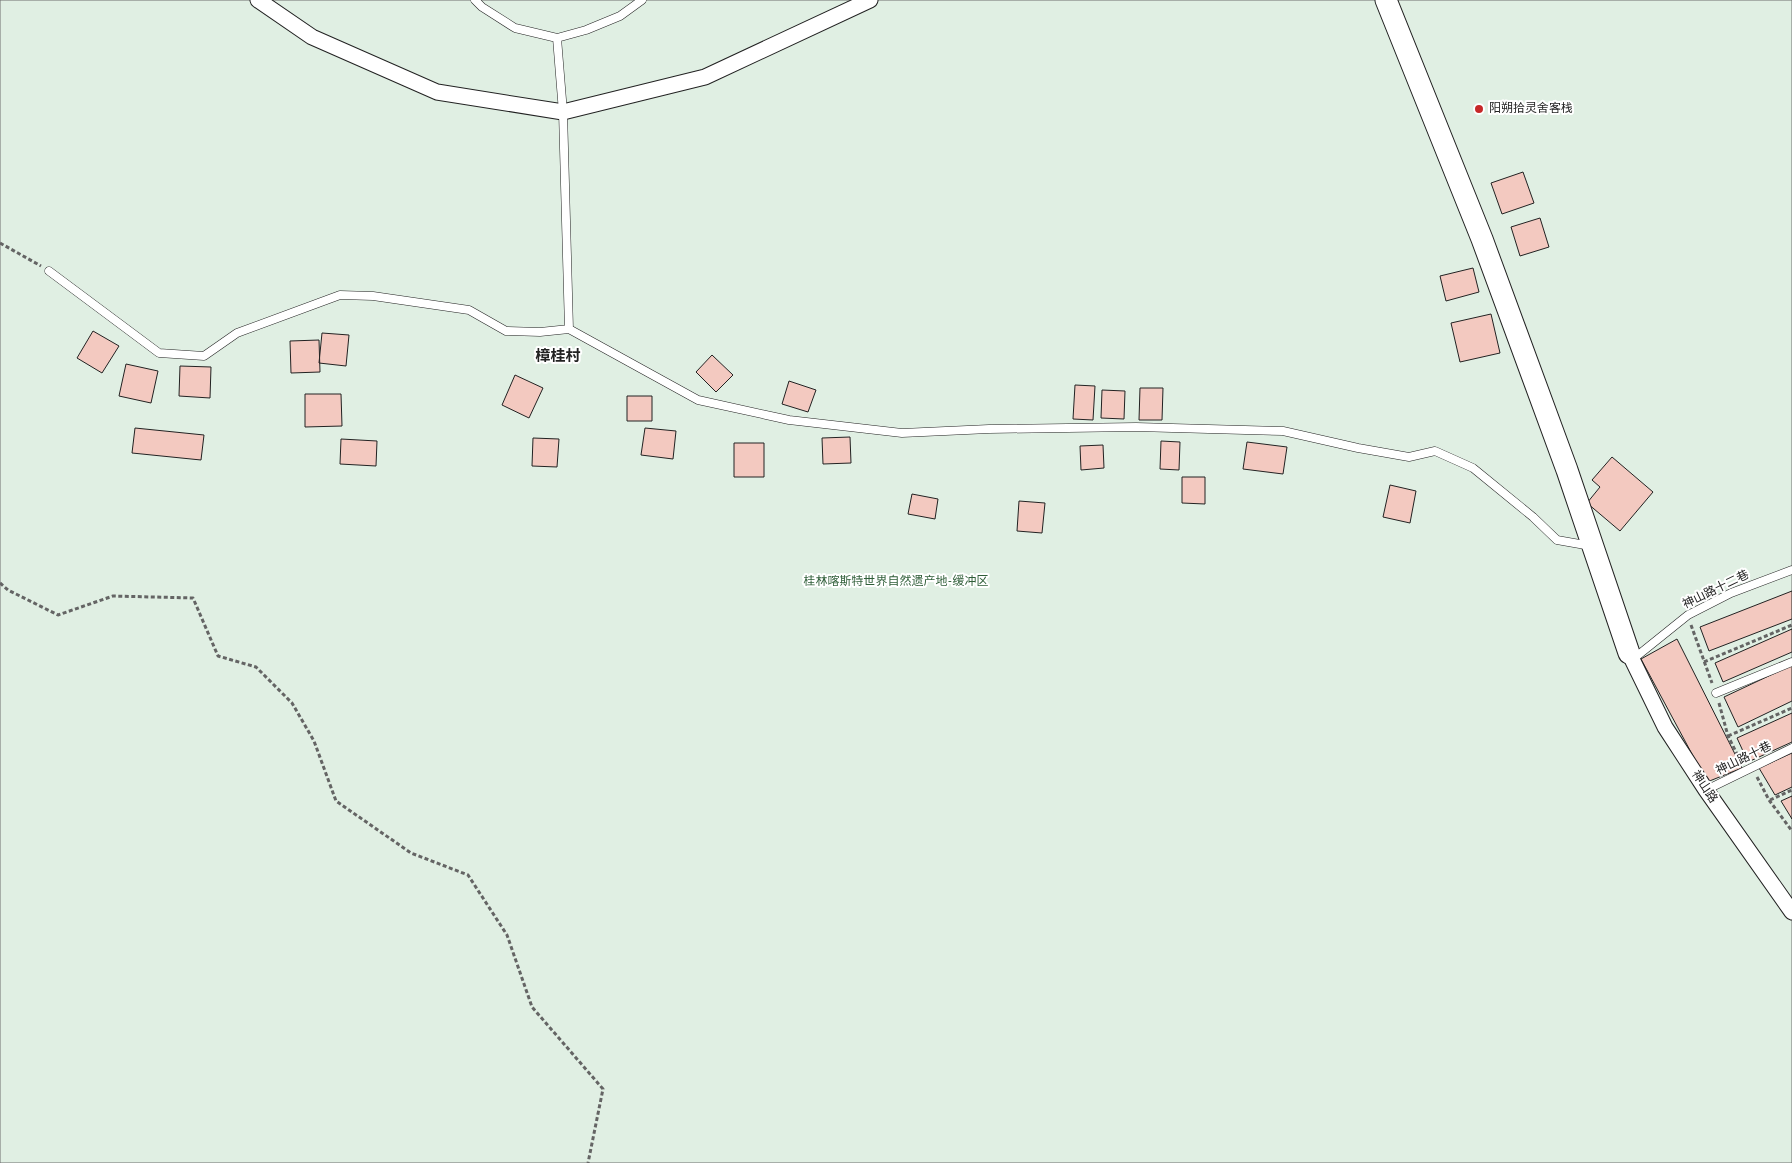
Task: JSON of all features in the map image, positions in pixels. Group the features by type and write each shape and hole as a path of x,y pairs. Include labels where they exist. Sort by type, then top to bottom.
{"main road":[{"path":"1386,0 1482,240 1567,470 1630,656"}],"street":[{"path":"258,0 312,37 436,92 563,112 705,77 870,0"},
{"name":"神山路","path":"1630,656 1665,727 1706,790 1792,912"}],"lane":[{"path":"475,0 482,7 515,28 557,38 586,30 620,16 642,0"},
{"path":"557,38 563,112 569,329"},
{"path":"49,271 159,353 204,356 237,333 340,296 373,296 469,310 506,331 540,332 569,329 698,400 789,420 902,433 989,429 1136,427 1283,431 1409,457 1436,451 1474,468 1533,517 1557,540 1593,546"},
{"name":"神山路十二巷","path":"1630,656 1688,615 1731,593 1792,570"},
{"path":"1716,693 1792,662"},
{"name":"神山路十巷","path":"1706,790 1792,748"}],"path":[{"path":"0,243 49,271"},
{"path":"0,583 8,590 58,615 113,596 193,598 218,656 256,667 292,702 314,741 336,801 411,853 468,875 507,935 532,1007 603,1089 588,1163"},
{"path":"1688,615 1716,693 1728,736 1745,770 1756,774 1769,800 1792,831"},
{"path":"1704,662 1792,624"},
{"path":"1728,736 1792,708"},
{"path":"1769,800 1792,790"}],"green space":[{"name":"桂林喀斯特世界自然遗产地-缓冲区","path":"0,0 1792,0 1792,1163 0,1163"}],"building":[{"path":"1523,172 1534,203 1502,214 1491,183"},
{"path":"1540,218 1549,247 1520,256 1511,227"},
{"path":"1473,268 1479,292 1446,301 1440,276"},
{"path":"1491,314 1500,353 1460,362 1451,323"},
{"path":"93,331 119,346 102,373 77,358"},
{"path":"322,333 349,335 346,366 319,363"},
{"path":"319,340 320,372 291,373 290,341"},
{"path":"712,355 733,375 716,392 696,372"},
{"path":"126,364 158,371 151,403 119,396"},
{"path":"180,366 211,367 210,398 179,396"},
{"path":"515,375 543,388 529,418 502,405"},
{"path":"789,381 816,390 808,412 782,404"},
{"path":"1075,385 1095,386 1093,420 1073,419"},
{"path":"1140,388 1163,388 1162,420 1139,420"},
{"path":"1102,390 1125,391 1124,419 1101,418"},
{"path":"305,394 341,394 342,426 305,427"},
{"path":"627,396 652,396 652,421 627,421"},
{"path":"135,428 204,435 201,460 132,453"},
{"path":"645,428 676,431 673,459 641,455"},
{"path":"850,437 851,463 823,464 822,438"},
{"path":"533,438 559,439 557,467 532,466"},
{"path":"341,439 377,441 376,466 340,464"},
{"path":"1161,441 1180,442 1179,470 1160,469"},
{"path":"1247,442 1287,447 1283,474 1243,469"},
{"path":"734,443 764,443 764,477 734,477"},
{"path":"1103,445 1104,468 1081,470 1080,446"},
{"path":"1612,457 1653,492 1620,531 1587,503 1600,487 1592,480"},
{"path":"1182,477 1205,477 1205,504 1182,503"},
{"path":"1390,485 1416,491 1410,523 1383,517"},
{"path":"912,494 938,499 935,519 908,514"},
{"path":"1019,501 1045,503 1042,533 1017,531"},
{"path":"1792,591 1792,619 1709,651 1700,627"},
{"path":"1792,629 1792,652 1723,682 1715,663"},
{"path":"1677,639 1742,768 1707,782 1641,659"},
{"path":"1792,665 1792,701 1738,727 1724,697"},
{"path":"1792,713 1792,742 1748,762 1737,738"},
{"path":"1792,753 1792,787 1775,795 1759,768"},
{"path":"1792,796 1792,819 1781,801"}],"place":[{"name":"阳朔拾灵舍客栈","path":"1479,109"}],"district":[{"name":"樟桂村","path":"558,357"}]}
